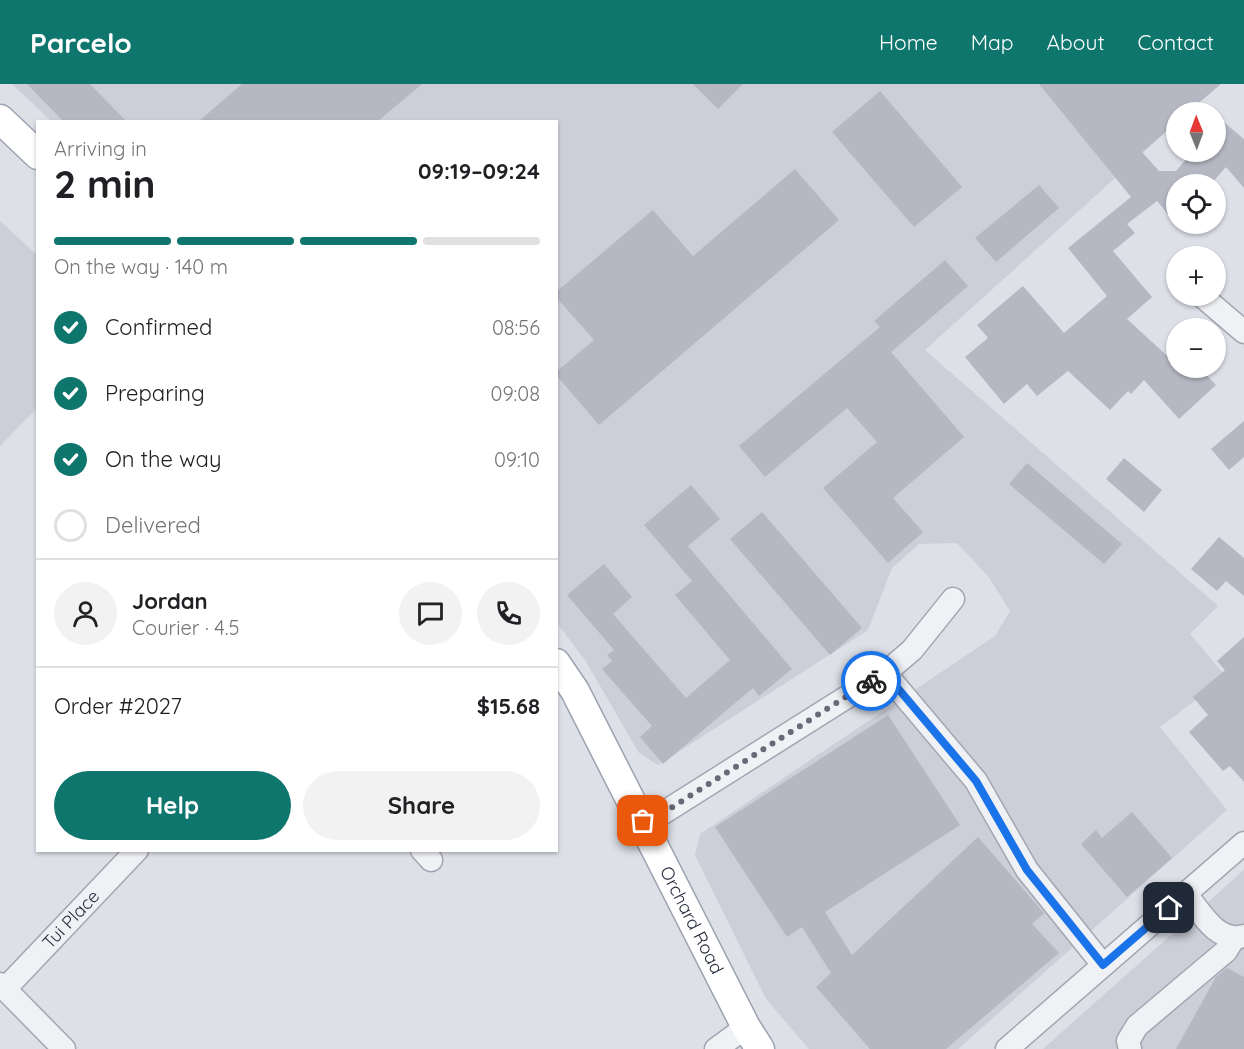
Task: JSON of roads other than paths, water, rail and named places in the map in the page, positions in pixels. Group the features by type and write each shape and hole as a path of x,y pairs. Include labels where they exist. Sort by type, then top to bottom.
{"main road":[{"path":"0,119 36,153"},
{"name":"Orchard Road","path":"558,666 575,691 753,1038"}],"street":[{"path":"1214,306 1244,332"},
{"path":"643,821 663,813 885,673 912,650 953,599"},
{"path":"885,673 976,781 1027,870 1103,965"},
{"path":"1007,1049 1244,843"},
{"name":"Tui Place","path":"2,987 135,852"},
{"path":"1185,894 1218,933 1239,937"},
{"path":"1130,1049 1128,1041 1137,1026 1226,951 1239,937"},
{"path":"2,987 64,1049"},
{"path":"716,1049 753,1038"}]}
